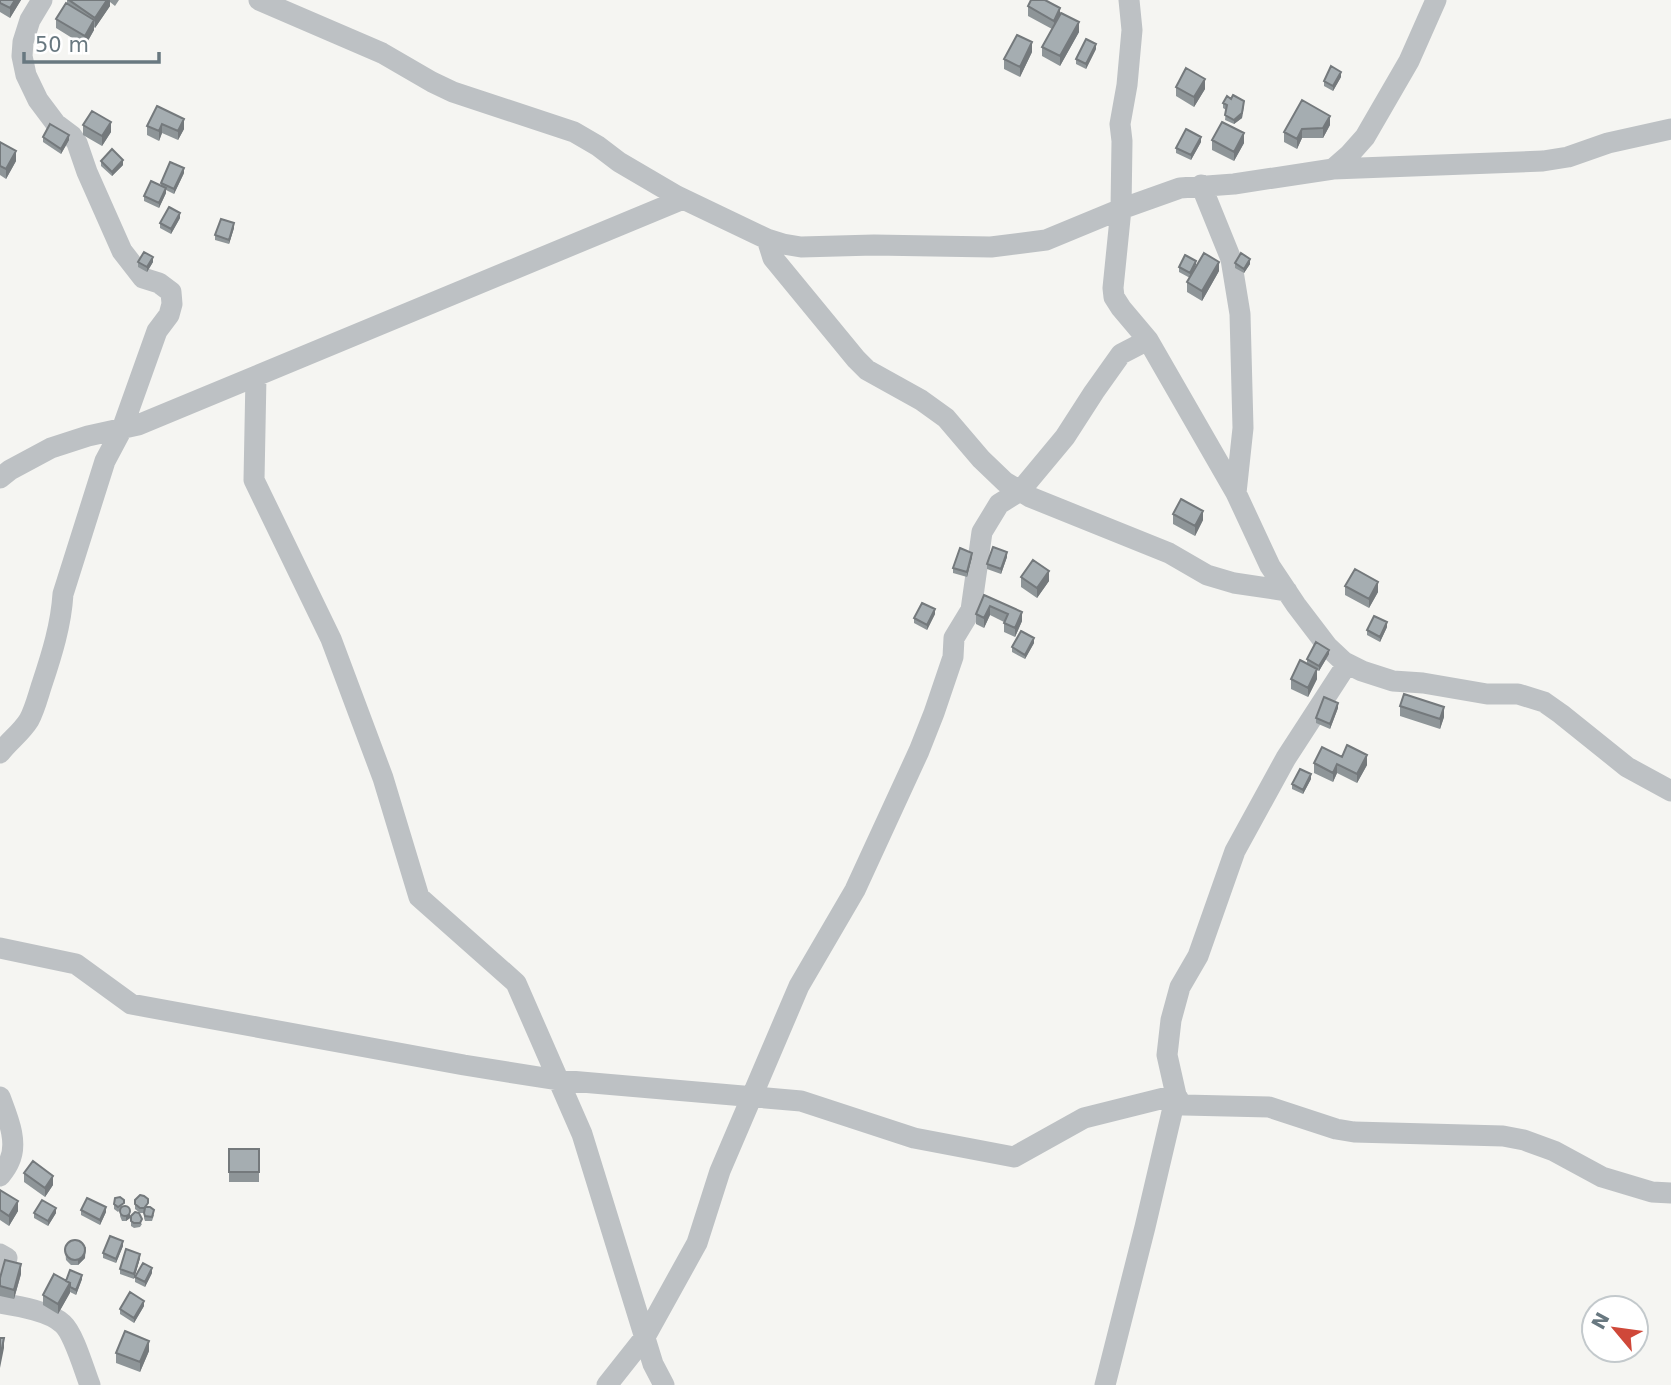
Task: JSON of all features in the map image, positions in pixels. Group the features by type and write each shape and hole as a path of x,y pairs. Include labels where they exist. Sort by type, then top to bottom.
{"street":[{"path":"0,753 21,731 35,705 62,616 63,594 69,572 105,461 122,429 157,331 169,315 172,304 170,292 159,282 142,278 122,251 77,143 56,124 38,100 26,75 22,56 23,42 30,20 42,0"},
{"path":"259,0 382,53 453,92 574,132 683,200 766,239 801,247 991,247 1046,240 1180,188 1234,184 1333,169 1544,161 1671,129"},
{"path":"1129,0 1132,30 1121,124 1121,209 1114,297 1148,341 1236,493 1270,566 1287,591 1328,647 1347,664 1393,681 1423,683 1487,694 1518,694 1544,702 1627,767 1671,791"},
{"path":"1333,169 1365,138 1409,61 1436,0"},
{"path":"1201,185 1231,259 1240,314 1243,428 1236,493"},
{"path":"0,478 51,448 88,436 138,425 683,200"},
{"path":"766,239 773,258 861,365 946,418 1005,482 1030,498 1169,553 1207,575 1234,583 1287,591"},
{"path":"607,1385 645,1337 697,1243 720,1171 799,986 855,890 919,751 953,657 954,638 971,610 982,532 999,504 1020,491 1065,437 1121,354 1148,341"},
{"path":"256,376 254,480 331,639 383,778 419,897 516,983 582,1134 653,1364 664,1385"},
{"path":"1347,664 1286,758 1235,851 1198,956 1180,987 1171,1020 1167,1055 1180,1102 1184,1105 1269,1107 1336,1129 1354,1132 1503,1136 1554,1151 1602,1177 1652,1192 1671,1193"},
{"path":"0,948 76,964 131,1004 558,1080 801,1101 914,1138 1014,1157 1084,1118 1176,1095"},
{"path":"1105,1385 1176,1095"},
{"path":"0,1097 11,1130 13,1149 0,1176"},
{"path":"0,1254 7,1258 0,1264"},
{"path":"0,1303 38,1311 62,1322 69,1331 90,1385"}],"building":[{"path":"0,0 15,0 10,8 0,3"},
{"path":"69,0 107,0 95,18"},
{"path":"1031,0 1045,0 1060,8 1054,21 1028,6"},
{"path":"66,3 94,20 85,36 56,19"},
{"path":"1061,13 1079,22 1060,56 1042,47"},
{"path":"1017,35 1032,42 1020,67 1004,59"},
{"path":"1086,39 1096,44 1086,64 1076,59"},
{"path":"1331,66 1341,72 1333,86 1324,81"},
{"path":"1186,68 1205,79 1194,97 1176,87"},
{"path":"1233,95 1244,101 1242,113 1234,120 1225,115 1227,105 1223,103 1227,96 1231,99"},
{"path":"1302,100 1330,116 1323,128 1302,129 1297,139 1284,132"},
{"path":"157,106 184,119 178,131 162,124 159,131 147,126"},
{"path":"92,111 111,122 102,136 83,125"},
{"path":"1222,122 1244,133 1234,152 1212,140"},
{"path":"50,124 69,135 61,149 43,137"},
{"path":"1186,129 1201,137 1191,155 1176,148"},
{"path":"0,142 16,151 6,169 0,166"},
{"path":"112,149 123,160 112,172 101,161"},
{"path":"170,162 184,168 174,189 161,183"},
{"path":"151,181 166,188 159,203 144,196"},
{"path":"169,207 180,213 171,229 160,223"},
{"path":"221,219 234,223 229,240 215,235"},
{"path":"144,252 153,257 147,267 138,262"},
{"path":"1204,253 1219,262 1202,291 1187,282"},
{"path":"1241,253 1250,259 1244,269 1235,263"},
{"path":"1185,255 1196,261 1190,273 1179,267"},
{"path":"1181,499 1203,511 1195,526 1173,514"},
{"path":"993,547 1007,552 1001,569 987,564"},
{"path":"960,548 972,553 967,572 953,568"},
{"path":"1033,560 1049,571 1037,588 1021,577"},
{"path":"1355,569 1378,582 1369,599 1345,586"},
{"path":"984,595 1022,612 1015,628 1004,623 1008,614 990,606 984,618 976,614"},
{"path":"922,603 935,609 927,625 914,618"},
{"path":"1374,616 1387,622 1380,637 1367,630"},
{"path":"1021,631 1034,638 1025,655 1012,647"},
{"path":"1316,642 1329,650 1319,666 1307,659"},
{"path":"1300,660 1317,669 1308,688 1291,679"},
{"path":"1404,694 1444,707 1440,719 1400,706"},
{"path":"1324,697 1338,703 1330,724 1316,718"},
{"path":"1347,745 1367,755 1357,774 1337,764 1333,773 1314,763 1322,747 1342,757"},
{"path":"1300,769 1311,774 1303,790 1292,784"},
{"path":"229,1149 259,1149 259,1172 229,1172"},
{"path":"33,1161 53,1176 45,1188 24,1173"},
{"path":"0,1190 18,1201 9,1216 0,1210"},
{"path":"140,1195 148,1199 145,1207 154,1210 152,1217 145,1216 145,1208 135,1204"},
{"path":"120,1197 124,1203 118,1207 114,1204 115,1198"},
{"path":"87,1198 106,1207 100,1220 81,1210"},
{"path":"42,1200 56,1208 48,1221 34,1213"},
{"path":"125,1206 129,1207 129,1215 125,1216 121,1215 120,1211 121,1207"},
{"path":"135,1212 139,1213 142,1219 140,1223 131,1221"},
{"path":"110,1236 123,1241 116,1259 103,1253"},
{"path":"75,1240 82,1243 85,1250 82,1257 75,1260 68,1257 65,1250 68,1243"},
{"path":"126,1249 140,1254 134,1274 120,1269"},
{"path":"5,1260 21,1264 14,1290 0,1286"},
{"path":"143,1263 152,1268 145,1282 135,1277"},
{"path":"70,1270 82,1275 76,1290 66,1281"},
{"path":"54,1274 70,1283 58,1304 43,1295"},
{"path":"130,1292 144,1301 134,1318 120,1309"},
{"path":"125,1331 149,1341 140,1362 116,1353"},
{"path":"0,1338 4,1338 0,1358"}]}
